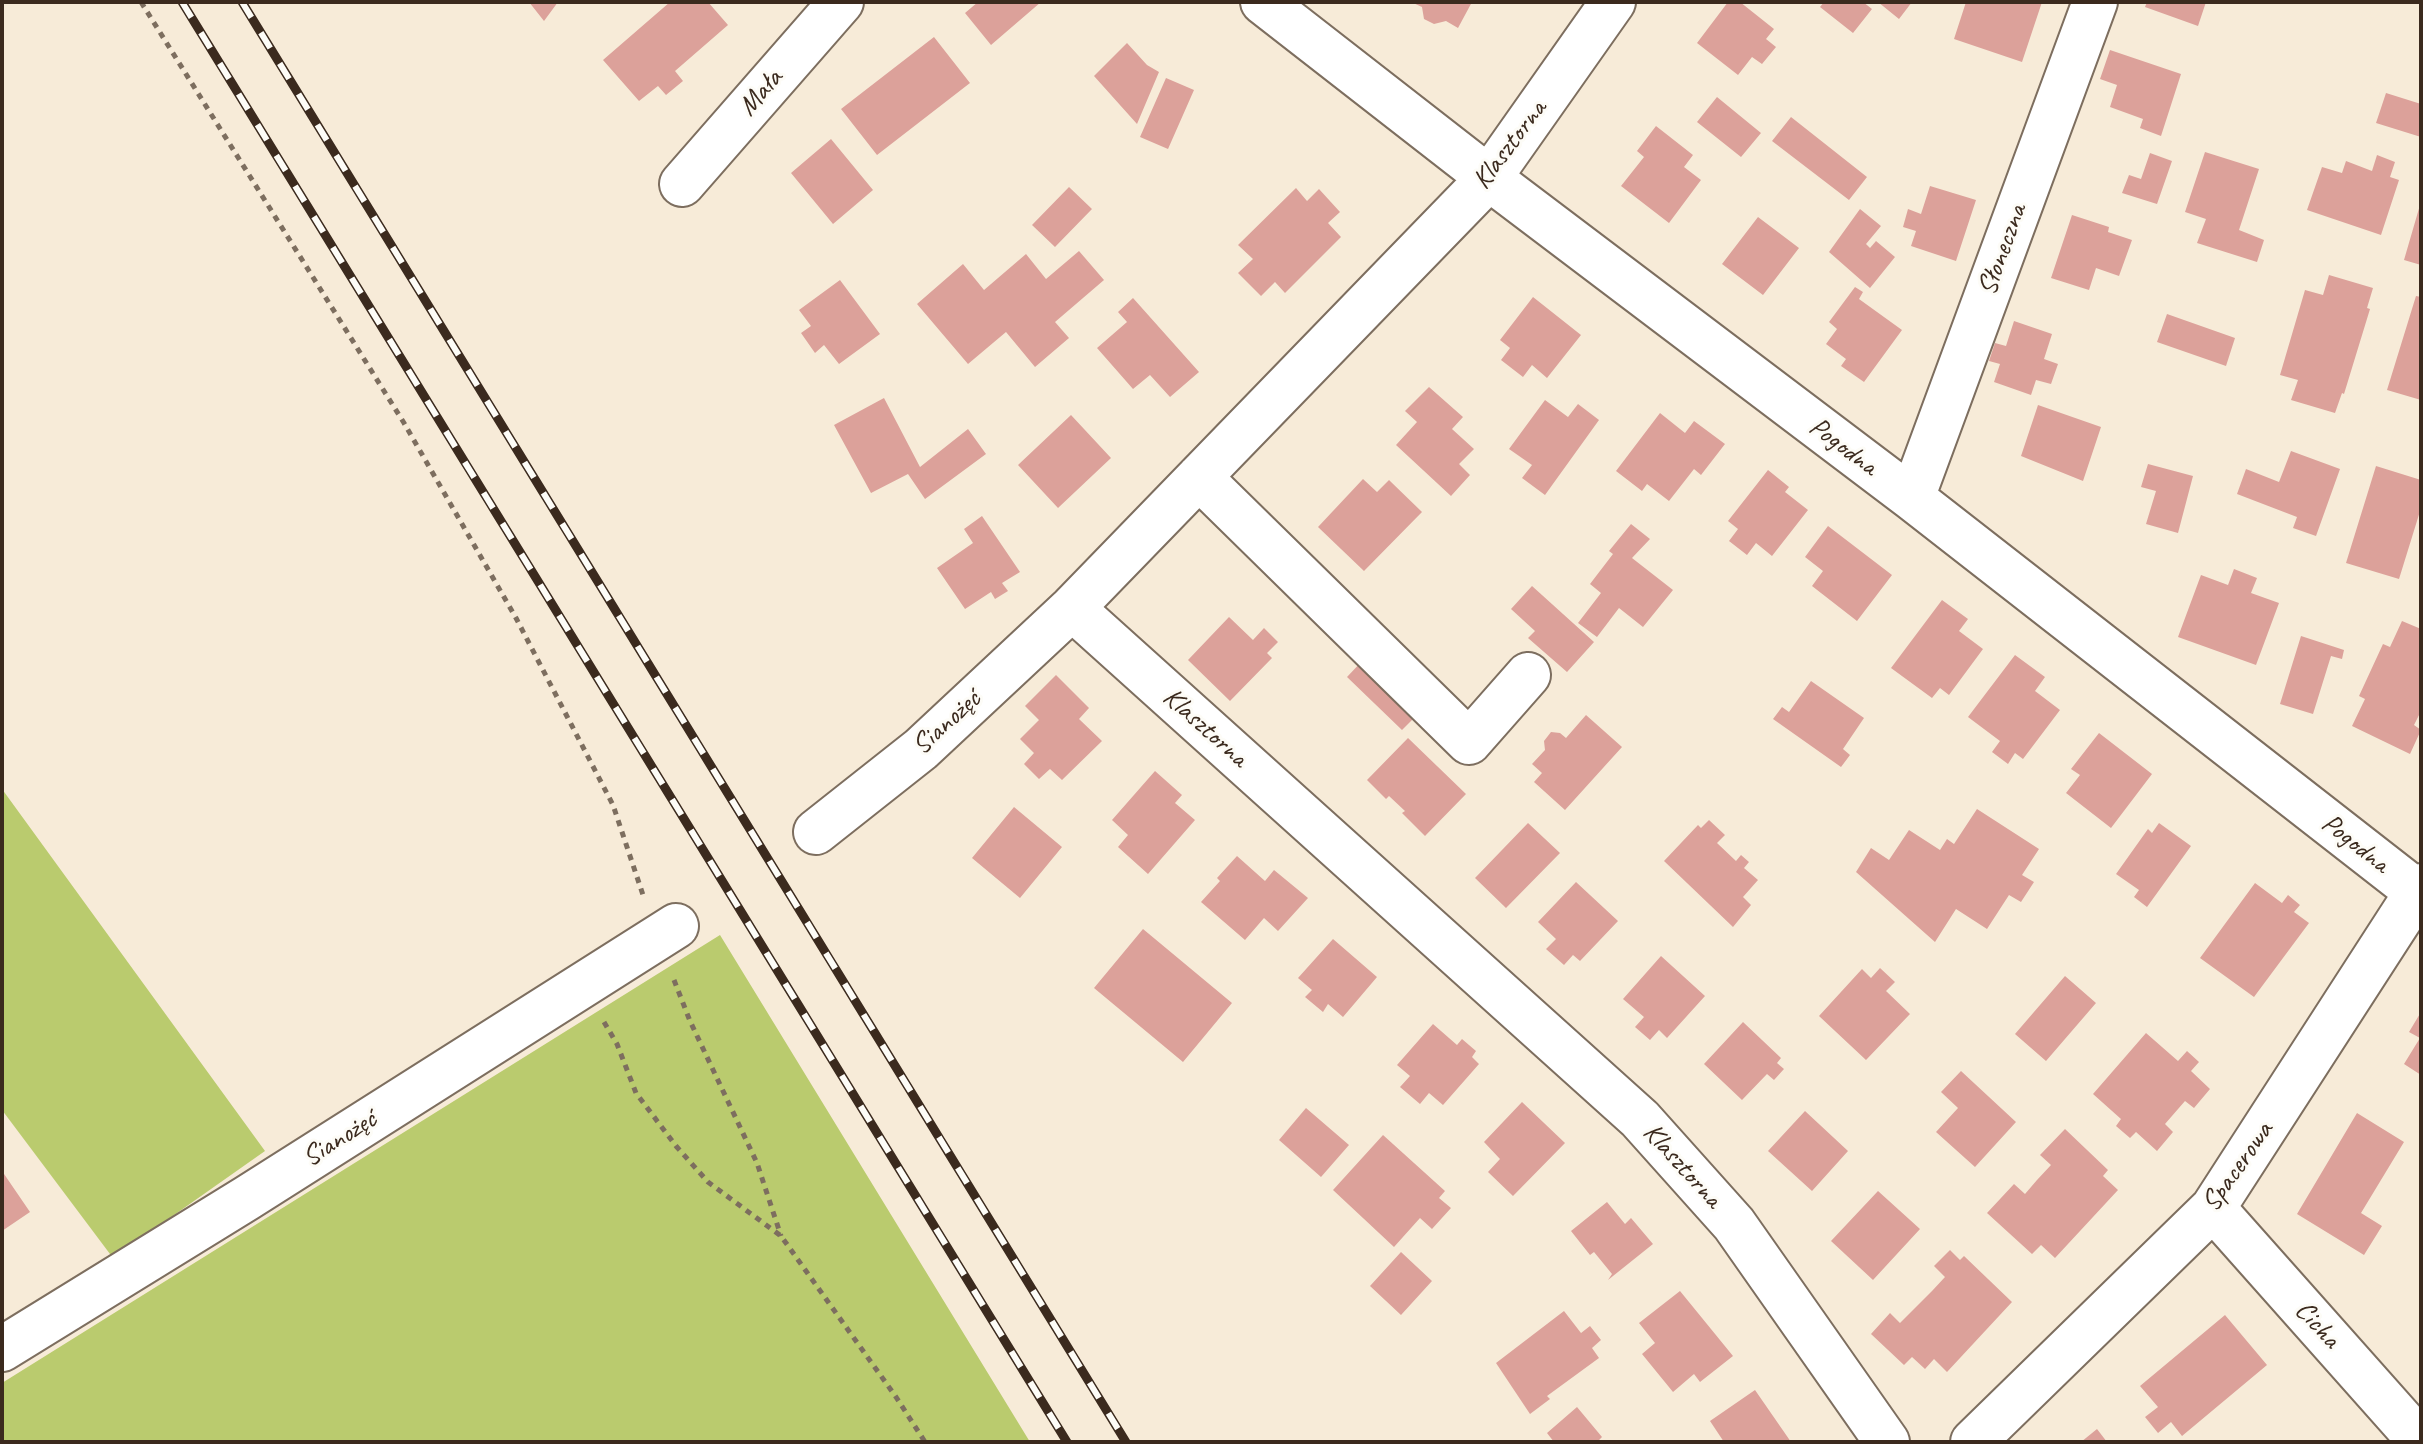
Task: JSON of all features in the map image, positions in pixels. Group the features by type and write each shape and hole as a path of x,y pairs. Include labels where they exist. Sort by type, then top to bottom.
{"street":[{"name":"Mała","path":"682,184 841,2"},
{"name":"Pogodna","path":"1263,2 2420,891"},
{"name":"Klasztorna","path":"1613,2 1489,178 1072,608 1640,1119 1734,1224 1887,1442"},
{"name":"Słoneczna","path":"1912,498 2095,2"},
{"path":"1199,477 1469,742 1528,675"},
{"name":"Sianożęć","path":"816,832 921,749 1072,608"},
{"name":"Spacerowa","path":"1973,1442 2213,1208 2420,891"},
{"name":"Sianożęć","path":"2,1349 667,932"},
{"name":"Cicha","path":"2213,1208 2421,1442"}],"path":[{"path":"141,2 404,423 516,618 613,805 667,932 690,1021 757,1163 781,1236 925,1442"},
{"path":"582,987 617,1044 636,1093 676,1146 708,1182 781,1236"}],"green space":[{"path":"2,789 265,1151 113,1258 2,1110"},
{"path":"720,935 1030,1442 2,1442 2,1383"}],"building":[{"path":"529,2 558,2 544,21"},
{"path":"670,2 708,2 728,25 675,71 683,81 666,95 658,86 639,101 603,60"},
{"path":"978,2 1041,2 991,45 965,13"},
{"path":"1411,2 1472,2 1458,28 1446,21 1434,24 1424,19 1422,7"},
{"path":"1728,2 1740,2 1774,29 1766,39 1776,47 1762,64 1752,57 1738,75 1697,43"},
{"path":"1824,2 1863,2 1872,9 1853,33 1820,7"},
{"path":"1878,2 1912,2 1899,19"},
{"path":"1966,2 2042,2 2022,62 1954,39"},
{"path":"2147,2 2206,2 2198,26 2145,7"},
{"path":"934,37 970,83 877,155 841,109"},
{"path":"1127,43 1147,65 1159,72 1137,124 1094,76"},
{"path":"2110,50 2181,74 2161,136 2140,128 2143,119 2110,107 2117,85 2100,79"},
{"path":"1166,78 1194,90 1168,149 1140,137"},
{"path":"2386,93 2421,104 2421,137 2376,123"},
{"path":"1717,97 1761,133 1741,157 1697,122"},
{"path":"1791,117 1867,177 1849,200 1772,141"},
{"path":"1656,126 1693,155 1684,167 1701,180 1669,223 1621,186 1644,157 1637,151"},
{"path":"831,139 873,190 833,224 791,173"},
{"path":"2205,152 2259,169 2239,230 2264,240 2257,262 2197,243 2206,219 2185,212"},
{"path":"2150,153 2172,161 2157,204 2122,193 2129,175 2141,179"},
{"path":"2377,155 2395,162 2390,177 2399,180 2381,235 2307,210 2322,167 2342,173 2346,161 2372,171"},
{"path":"1930,186 1976,200 1956,261 1911,246 1916,231 1903,227 1908,209 1921,214"},
{"path":"1069,187 1092,209 1055,247 1032,225"},
{"path":"1296,188 1307,201 1319,189 1340,212 1328,223 1341,237 1285,293 1275,282 1261,296 1238,273 1253,259 1238,245"},
{"path":"2421,205 2421,265 2404,260"},
{"path":"1860,209 1881,226 1866,244 1870,248 1876,241 1895,257 1870,288 1829,252"},
{"path":"2072,215 2109,227 2108,232 2132,240 2119,276 2096,268 2089,290 2051,278"},
{"path":"1758,217 1799,248 1763,295 1722,264"},
{"path":"1079,251 1104,280 1055,322 1069,338 1035,367 1006,332 968,364 917,304 963,264 984,290 1026,254 1046,279"},
{"path":"2329,275 2373,288 2367,308 2370,309 2344,394 2335,413 2291,400 2298,380 2280,375 2305,290 2323,295"},
{"path":"840,280 880,334 839,364 824,345 815,353 801,333 811,326 799,310"},
{"path":"1855,287 1863,292 1859,299 1902,330 1864,382 1841,366 1846,359 1826,344 1837,329 1829,322"},
{"path":"2416,296 2421,297 2421,400 2387,390"},
{"path":"1533,297 1581,335 1547,378 1532,365 1523,377 1501,360 1510,348 1500,340"},
{"path":"1133,298 1199,372 1170,397 1150,375 1133,389 1097,348 1127,322 1118,312"},
{"path":"2167,314 2235,338 2226,366 2157,342"},
{"path":"2014,321 2052,334 2044,359 2058,364 2051,384 2036,380 2031,395 1994,382 2000,364 1989,361 1995,343 2006,346"},
{"path":"1429,387 1463,417 1452,429 1474,449 1459,464 1470,475 1451,496 1396,445 1417,422 1405,411"},
{"path":"884,398 920,467 968,429 986,454 925,499 908,474 871,493 834,425"},
{"path":"1545,400 1568,417 1578,404 1599,420 1545,495 1522,478 1532,465 1509,449"},
{"path":"2038,405 2101,427 2083,481 2021,456"},
{"path":"1660,413 1685,433 1694,421 1725,444 1701,475 1694,469 1669,501 1647,484 1642,491 1616,471"},
{"path":"1071,415 1111,458 1058,508 1018,465"},
{"path":"2291,451 2340,469 2316,536 2293,528 2297,517 2237,494 2246,469 2279,482"},
{"path":"2148,464 2193,476 2178,533 2146,524 2156,491 2141,487"},
{"path":"2376,466 2421,480 2421,508 2399,579 2346,563"},
{"path":"1768,470 1789,487 1785,492 1808,510 1772,556 1756,543 1747,555 1729,541 1738,529 1728,521"},
{"path":"1363,479 1377,492 1389,480 1422,512 1364,571 1318,527"},
{"path":"982,516 1020,572 1002,583 1008,591 995,599 991,592 965,609 937,568 973,543 964,529"},
{"path":"1631,524 1650,539 1632,558 1673,590 1643,627 1619,608 1597,637 1578,623 1601,593 1590,584 1613,554 1609,551"},
{"path":"1828,526 1892,575 1857,621 1812,586 1823,571 1805,557"},
{"path":"2234,569 2257,578 2251,593 2279,603 2256,665 2178,637 2201,575 2228,585"},
{"path":"1532,586 1594,642 1567,672 1528,638 1535,631 1511,609"},
{"path":"1942,600 1968,619 1959,631 1983,649 1949,695 1940,688 1932,698 1891,668"},
{"path":"1229,617 1253,640 1264,628 1278,642 1267,653 1272,658 1230,701 1188,660"},
{"path":"2402,621 2421,629 2421,711 2414,725 2421,730 2410,754 2352,726 2365,699 2359,696 2383,644 2390,647"},
{"path":"2301,636 2344,650 2342,659 2331,656 2313,714 2280,704"},
{"path":"2015,655 2045,677 2035,691 2060,710 2023,759 2015,753 2008,764 1992,752 2000,741 1968,717"},
{"path":"1364,659 1419,713 1402,730 1347,677"},
{"path":"1056,675 1089,708 1079,719 1102,741 1062,780 1050,769 1039,779 1024,764 1034,753 1020,739 1039,720 1025,706"},
{"path":"1811,681 1864,718 1843,749 1850,755 1841,767 1773,719 1782,707 1789,712"},
{"path":"1586,715 1622,747 1565,810 1534,782 1542,773 1532,764 1545,750 1544,741 1551,732 1560,733 1566,738"},
{"path":"2099,733 2152,774 2111,828 2066,793 2080,775 2071,769"},
{"path":"1408,738 1466,794 1425,836 1402,813 1405,811 1389,796 1386,799 1367,780"},
{"path":"1155,771 1182,795 1175,803 1195,820 1148,874 1118,847 1128,835 1112,820"},
{"path":"1014,807 1062,847 1020,898 972,858"},
{"path":"1977,809 2039,849 2022,875 2034,882 2021,902 2009,895 1987,929 1956,909 1935,942 1856,872 1871,848 1889,860 1909,830 1940,850 1947,839 1954,844"},
{"path":"1709,820 1725,835 1717,843 1736,861 1741,855 1749,862 1744,868 1758,880 1743,897 1751,905 1733,927 1664,861 1698,825 1701,828"},
{"path":"1528,823 1560,853 1506,908 1475,878"},
{"path":"2159,823 2191,846 2147,907 2134,897 2139,890 2116,874 2148,829 2152,833"},
{"path":"1237,856 1265,881 1274,870 1308,898 1278,931 1264,918 1245,940 1201,902"},
{"path":"1576,882 1618,921 1580,961 1573,955 1564,965 1546,949 1556,939 1538,922"},
{"path":"2255,883 2282,903 2288,895 2300,905 2294,912 2309,923 2254,997 2200,958"},
{"path":"1143,929 1232,1003 1183,1062 1094,988"},
{"path":"1333,939 1377,977 1343,1017 1328,1004 1323,1012 1305,997 1312,990 1298,978"},
{"path":"1661,956 1705,996 1667,1038 1659,1030 1650,1040 1635,1027 1644,1017 1623,999"},
{"path":"1880,968 1895,982 1886,991 1910,1014 1866,1060 1819,1016 1862,969 1871,978"},
{"path":"2065,976 2096,1003 2046,1061 2015,1034"},
{"path":"2421,1012 2421,1075 2404,1064 2420,1038 2409,1032"},
{"path":"1743,1022 1781,1058 1777,1063 1784,1069 1774,1080 1767,1074 1742,1100 1704,1064"},
{"path":"1433,1024 1457,1045 1462,1039 1476,1051 1472,1057 1479,1064 1443,1105 1429,1093 1420,1104 1400,1087 1410,1076 1397,1065"},
{"path":"2146,1033 2178,1061 2187,1051 2199,1062 2191,1071 2210,1089 2194,1108 2185,1101 2165,1124 2173,1132 2157,1151 2136,1132 2130,1138 2116,1126 2121,1119 2093,1094"},
{"path":"1961,1071 2016,1122 1975,1167 1936,1132 1958,1108 1941,1092"},
{"path":"1522,1102 1565,1143 1513,1196 1488,1172 1500,1159 1484,1142"},
{"path":"1306,1108 1349,1145 1321,1177 1279,1140"},
{"path":"1805,1111 1848,1151 1812,1191 1768,1151"},
{"path":"2357,1113 2404,1142 2361,1213 2382,1226 2364,1255 2297,1214"},
{"path":"2065,1129 2108,1170 2103,1176 2118,1190 2055,1258 2041,1245 2032,1254 1987,1213 2014,1184 2025,1194 2051,1165 2040,1155"},
{"path":"1383,1135 1445,1191 1439,1198 1451,1208 1432,1229 1420,1218 1394,1247 1333,1190"},
{"path":"2,1171 30,1212 2,1231"},
{"path":"1878,1191 1920,1229 1873,1280 1831,1241"},
{"path":"1607,1202 1625,1224 1631,1218 1653,1244 1608,1280 1612,1274 1594,1252 1590,1255 1571,1231"},
{"path":"1950,1250 1960,1260 1964,1256 2012,1302 1947,1372 1934,1359 1925,1369 1912,1357 1904,1365 1871,1334 1890,1313 1900,1323 1932,1291 1945,1277 1934,1266"},
{"path":"1401,1252 1432,1281 1401,1315 1370,1286"},
{"path":"1680,1291 1733,1356 1700,1382 1694,1374 1673,1392 1642,1354 1655,1343 1639,1323"},
{"path":"1564,1311 1581,1333 1590,1326 1601,1340 1592,1348 1599,1358 1547,1396 1550,1399 1530,1414 1496,1363"},
{"path":"2225,1315 2267,1365 2182,1436 2171,1422 2158,1433 2145,1417 2158,1407 2140,1386"},
{"path":"1755,1390 1791,1442 1724,1442 1710,1421"},
{"path":"1577,1407 1602,1437 1597,1442 1554,1442 1547,1433"},
{"path":"2097,1429 2107,1442 2081,1442"}],"railway":[{"path":"182,2 1067,1442"},
{"path":"242,2 1126,1442"}]}
